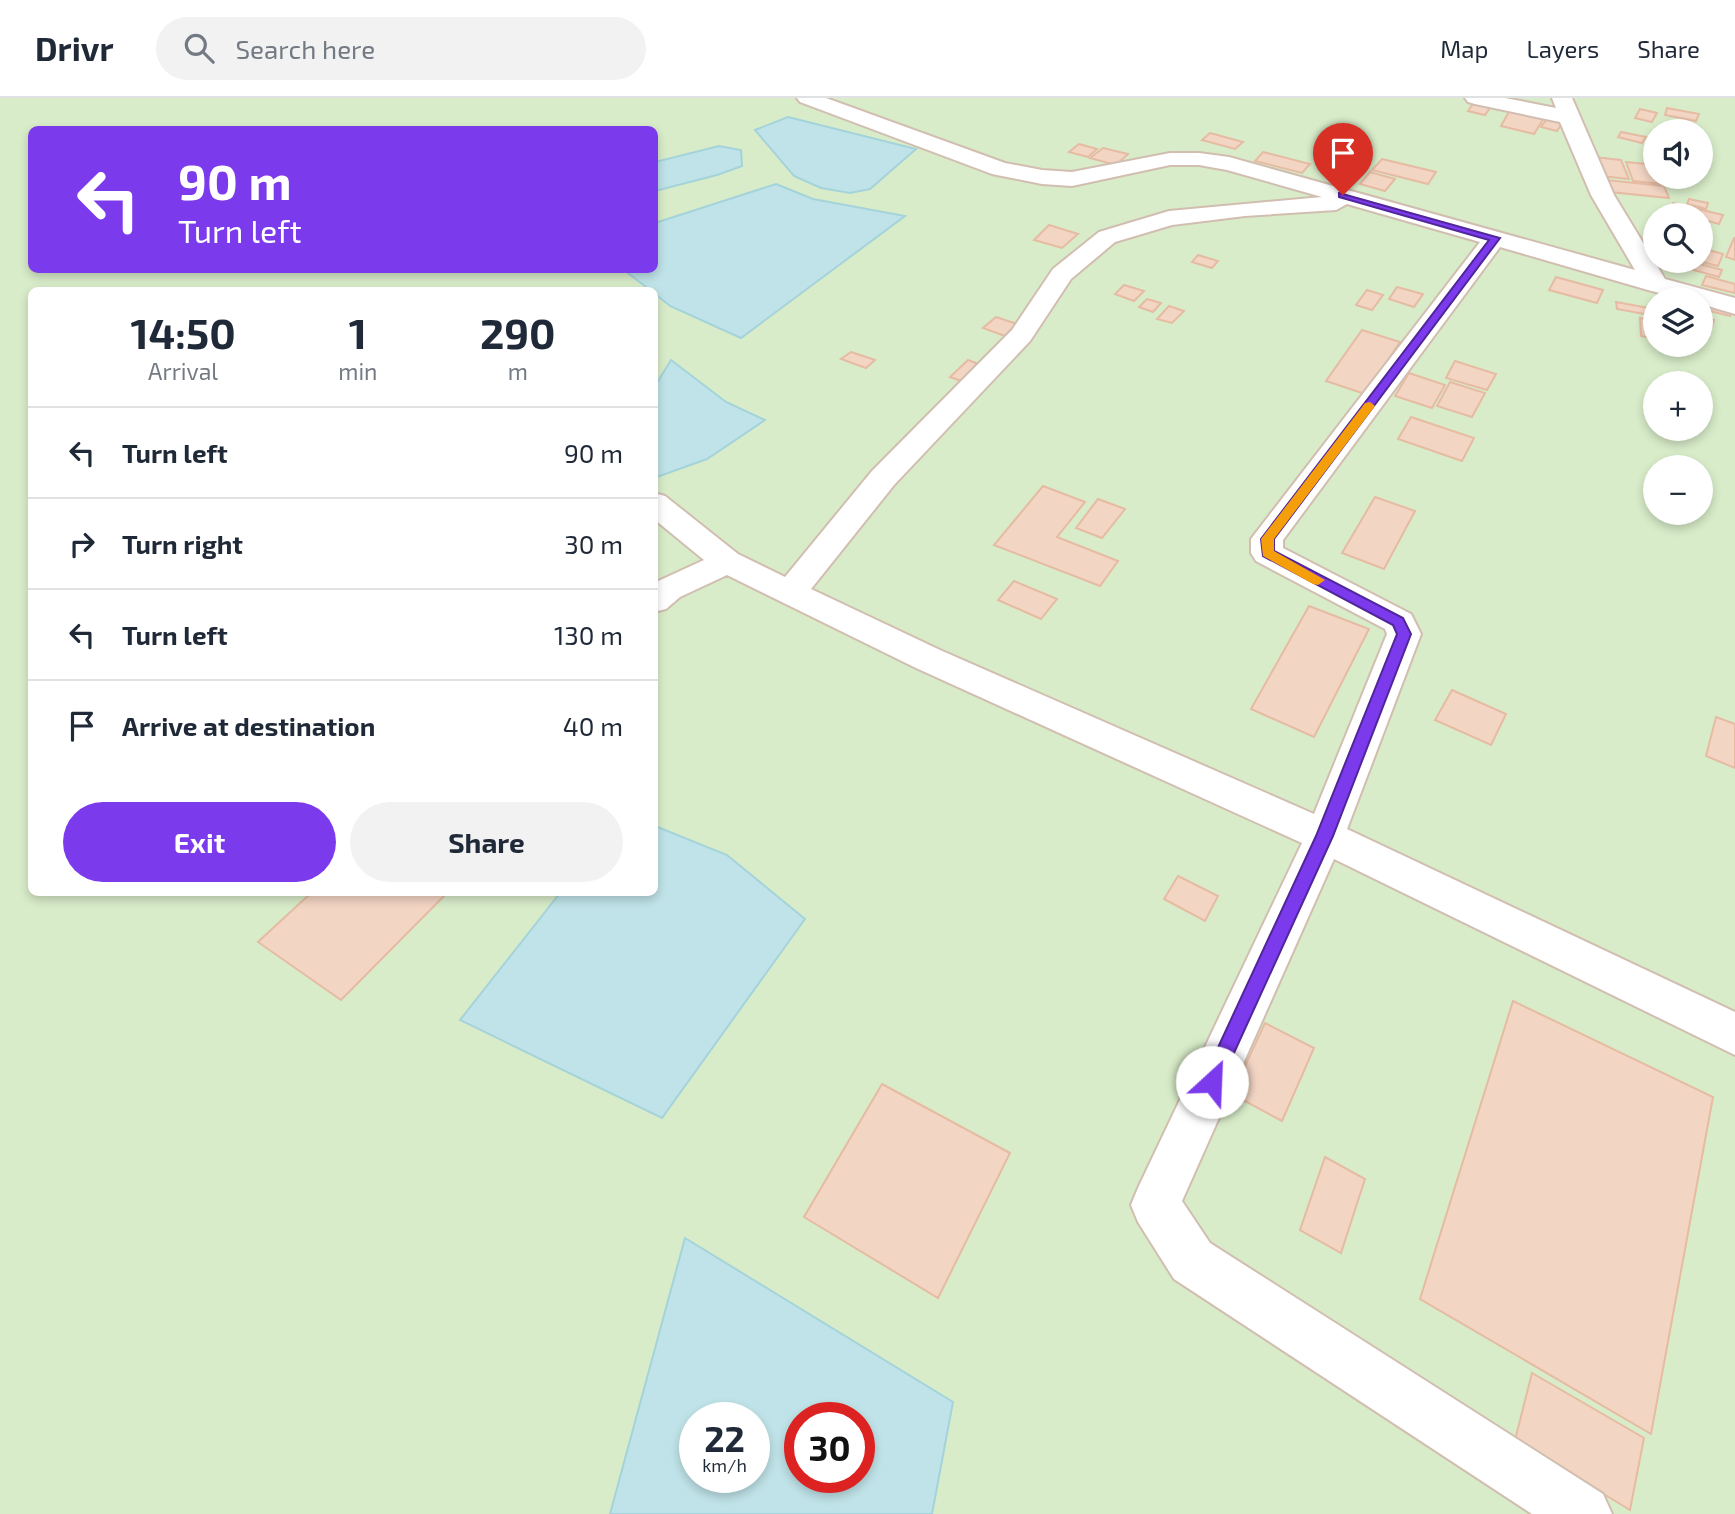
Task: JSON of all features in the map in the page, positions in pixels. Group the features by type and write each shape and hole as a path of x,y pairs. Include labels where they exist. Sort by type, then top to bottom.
{"street":[{"path":"807,98 1000,169 1042,177 1072,179 1170,159 1199,159 1229,164 1735,306"},
{"path":"1475,98 1565,108 1581,151 1624,235 1657,285"},
{"path":"790,593 883,478 1021,335 1062,274 1107,237 1169,218 1245,209 1366,202"},
{"path":"1495,238 1267,539 1267,553 1398,622 1404,634 1325,836 1155,1205 1192,1261 1583,1514"},
{"path":"658,506 727,562 790,593 928,659 1325,836 1735,1034"},
{"path":"659,591 727,562"}],"green space":[{"path":"0,98 1735,98 1735,1514 0,1514"}],"water":[{"path":"788,117 916,149 870,189 850,193 821,188 794,176 755,130"},
{"path":"719,146 741,150 742,166 658,190 658,161"},
{"path":"776,184 813,199 905,216 741,338 670,306 658,296 658,287 646,287 628,273 658,273 658,222"},
{"path":"671,360 726,402 765,420 707,459 658,477 658,381"},
{"path":"658,827 727,855 805,919 662,1118 460,1020 558,896 658,896"},
{"path":"685,1238 953,1402 932,1514 610,1514"}],"building":[{"path":"1475,101 1492,105 1485,115 1468,111"},
{"path":"1667,108 1699,114 1697,119 1665,115"},
{"path":"1640,109 1657,113 1654,119 1635,118"},
{"path":"1510,110 1544,118 1534,134 1501,126"},
{"path":"1547,119 1563,122 1557,131 1541,127"},
{"path":"1621,132 1643,136 1643,142 1642,143 1618,137"},
{"path":"1210,133 1243,142 1235,149 1202,140"},
{"path":"1079,144 1097,149 1088,157 1069,152"},
{"path":"1103,148 1128,154 1116,165 1090,158"},
{"path":"1263,152 1310,164 1302,173 1255,161"},
{"path":"1594,157 1621,160 1629,179 1601,176"},
{"path":"1382,159 1436,172 1428,184 1372,170"},
{"path":"1626,162 1643,164 1643,182 1633,181"},
{"path":"1370,172 1395,179 1385,191 1360,184"},
{"path":"1606,180 1643,184 1643,189 1665,189 1669,198 1610,192"},
{"path":"1689,199 1708,203 1687,203"},
{"path":"1713,213 1723,215 1719,224 1713,222"},
{"path":"1049,225 1078,234 1062,248 1034,240"},
{"path":"1735,238 1735,260 1726,257"},
{"path":"1713,251 1723,254 1718,266 1713,265"},
{"path":"1198,255 1218,261 1212,268 1192,262"},
{"path":"1713,268 1722,270 1719,277 1705,273 1713,273"},
{"path":"1706,276 1735,284 1735,293 1713,287 1702,285"},
{"path":"1556,277 1603,290 1597,303 1549,290"},
{"path":"1124,285 1144,291 1134,301 1115,294"},
{"path":"1397,287 1423,294 1414,307 1389,299"},
{"path":"1367,290 1383,295 1372,310 1356,305"},
{"path":"1147,299 1161,303 1153,312 1139,307"},
{"path":"1616,302 1643,307 1643,314 1617,309"},
{"path":"1169,306 1184,311 1172,323 1157,319"},
{"path":"1713,307 1732,312 1730,316 1713,312"},
{"path":"996,317 1017,324 1005,336 983,328"},
{"path":"1640,318 1643,319 1641,336"},
{"path":"1362,330 1400,342 1365,394 1326,381"},
{"path":"851,352 875,360 866,368 841,359"},
{"path":"968,360 981,365 964,382 950,377"},
{"path":"1455,361 1496,374 1487,390 1446,378"},
{"path":"1409,373 1445,385 1432,408 1395,396"},
{"path":"1450,382 1485,393 1472,417 1437,406"},
{"path":"1411,417 1474,438 1462,461 1398,439"},
{"path":"1043,486 1085,502 1057,537 1118,561 1100,586 994,545"},
{"path":"1375,497 1415,511 1384,569 1342,553"},
{"path":"1098,499 1125,509 1102,538 1076,528"},
{"path":"1014,581 1057,599 1041,619 998,600"},
{"path":"1309,606 1369,629 1314,737 1251,709"},
{"path":"1452,690 1506,714 1491,745 1435,720"},
{"path":"1716,717 1735,724 1735,768 1706,756"},
{"path":"1178,876 1218,896 1205,921 1164,899"},
{"path":"308,896 444,896 341,1000 258,942"},
{"path":"1513,1001 1713,1097 1651,1434 1420,1299"},
{"path":"1265,1023 1314,1048 1282,1121 1232,1094"},
{"path":"882,1084 1010,1153 938,1298 804,1217"},
{"path":"1325,1157 1365,1179 1341,1253 1300,1230"},
{"path":"1532,1373 1644,1438 1630,1510 1515,1440"}],"slow traffic":[{"path":"1318,580 1267,553 1267,539 1370,406"}],"route":[{"path":"1212,1082 1325,836 1404,634 1398,622 1267,553 1267,539 1495,238 1343,195"}]}
